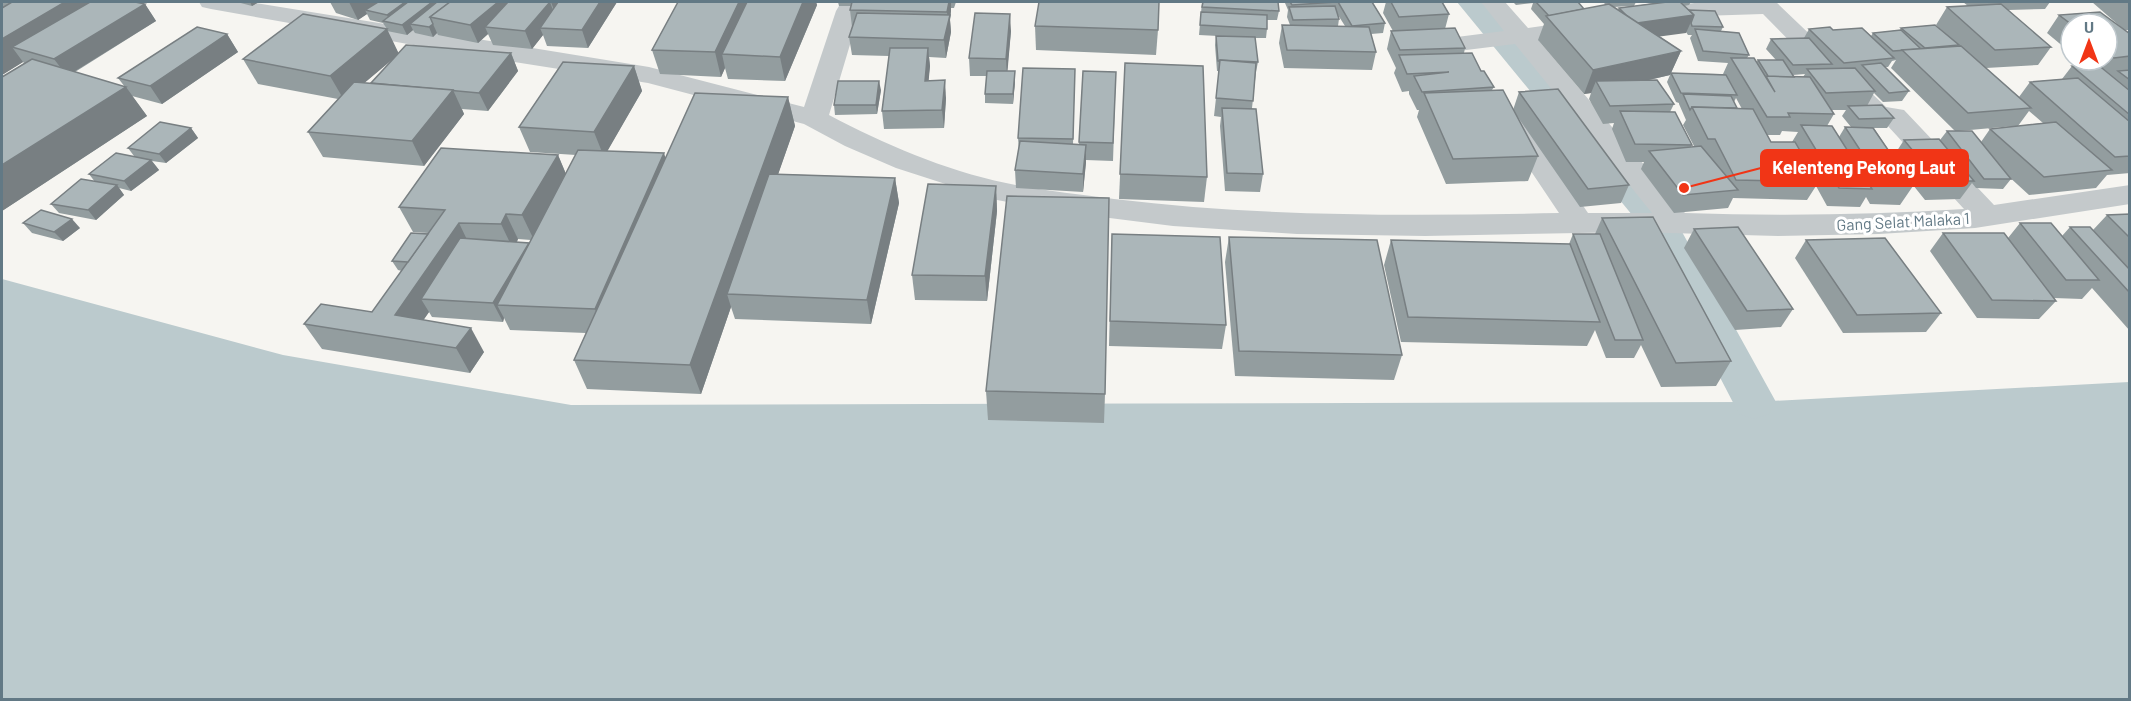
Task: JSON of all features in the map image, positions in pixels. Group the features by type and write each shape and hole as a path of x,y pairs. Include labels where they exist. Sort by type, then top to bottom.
{"street":[{"name":"Gang Selat Malaka 1","path":"212,2 470,48 654,65 814,118 855,140 906,162 1002,192 1173,216 1298,224 1425,226 1633,222 1778,226 1879,224 1987,216 2130,194"},
{"path":"310,19 338,2"},
{"path":"1493,2 1676,222"},
{"path":"1459,43 1615,22 1697,5 1769,8 1878,115 1894,116 1987,216"},
{"path":"814,118 848,11"},
{"path":"1497,100 1580,223"}],"shaded area":[{"path":"2,279 283,355 571,405 1754,402 2129,382 2129,699 2,699"}],"building":[{"path":"12,2 65,2 2,39 2,8"},
{"path":"90,2 145,4 54,59 12,47"},
{"path":"378,2 405,2 387,15 365,10"},
{"path":"408,2 432,2 402,25 383,21"},
{"path":"437,2 450,2 430,17 433,24 429,27 410,24"},
{"path":"450,2 498,2 470,25 430,17"},
{"path":"508,2 550,2 525,31 485,27"},
{"path":"558,2 600,2 582,30 540,28"},
{"path":"678,2 739,2 715,52 652,50"},
{"path":"747,2 803,2 780,57 722,54"},
{"path":"852,2 949,2 947,12 850,10"},
{"path":"1039,2 1159,2 1158,30 1035,26"},
{"path":"1203,2 1278,2 1279,11 1202,7"},
{"path":"1290,2 1336,2 1292,5"},
{"path":"1338,2 1372,2 1385,23 1352,26"},
{"path":"1391,2 1442,2 1449,14 1399,17"},
{"path":"1536,2 1578,2 1584,9 1549,16"},
{"path":"1680,2 1694,15 1637,23 1619,8"},
{"path":"1609,4 1681,51 1593,70 1546,16"},
{"path":"2001,4 2051,47 1995,50 1947,7"},
{"path":"1335,6 1339,19 1293,20 1289,7"},
{"path":"1689,10 1715,11 1723,27 1692,26 1694,15"},
{"path":"1201,12 1267,15 1267,29 1200,25"},
{"path":"857,13 950,15 944,40 849,37"},
{"path":"975,13 1010,14 1006,59 969,58"},
{"path":"303,14 387,29 330,76 243,59"},
{"path":"1282,25 1369,27 1376,52 1287,50"},
{"path":"1935,25 1959,45 1925,48 1901,28"},
{"path":"2119,26 2130,34 2130,56 2119,57"},
{"path":"197,27 227,34 150,86 118,78"},
{"path":"1830,27 1833,30 1862,28 1894,58 1844,63 1809,29"},
{"path":"1455,28 1465,48 1400,50 1391,31"},
{"path":"1695,29 1739,33 1749,55 1703,51"},
{"path":"1901,30 1921,49 1893,51 1873,33"},
{"path":"1216,36 1255,37 1258,62 1218,61"},
{"path":"1809,38 1832,64 1793,65 1771,39"},
{"path":"406,45 511,53 479,93 371,83"},
{"path":"1961,46 2031,108 1968,113 1902,50"},
{"path":"890,48 928,48 925,81 945,80 942,110 882,111"},
{"path":"1472,53 1481,71 1484,71 1494,87 1422,92 1414,76 1449,72 1407,74 1399,55"},
{"path":"1731,58 1754,58 1775,92 1766,76 1810,77 1834,114 1788,113 1790,117 1767,117"},
{"path":"32,59 126,87 2,165 2,77"},
{"path":"1220,60 1256,63 1253,101 1216,98"},
{"path":"1758,60 1783,60 1794,77 1768,76"},
{"path":"563,62 634,66 594,132 519,127"},
{"path":"1125,63 1203,66 1207,177 1120,174"},
{"path":"1881,63 1909,91 1889,93 1862,65"},
{"path":"1023,68 1075,69 1073,139 1018,138"},
{"path":"1855,68 1875,91 1826,93 1807,69"},
{"path":"2130,70 2130,80 2119,72"},
{"path":"987,71 1015,71 1013,94 985,94"},
{"path":"1083,71 1116,72 1113,143 1079,142"},
{"path":"2079,72 2107,72 2130,91 2130,115"},
{"path":"1671,73 1726,75 1737,95 1681,93"},
{"path":"2078,78 2130,122 2130,156 2115,157 2030,82"},
{"path":"1657,80 1674,104 1610,106 1596,81"},
{"path":"838,81 879,81 876,105 834,105"},
{"path":"354,82 453,90 412,141 308,132"},
{"path":"1558,89 1629,185 1588,189 1519,92"},
{"path":"1503,90 1538,156 1453,159 1424,93"},
{"path":"695,93 788,97 690,365 574,360"},
{"path":"1683,94 1731,96 1737,108 1692,107 1690,110"},
{"path":"1882,105 1894,118 1859,119 1848,106"},
{"path":"1692,107 1753,109 1771,142 1795,142 1818,182 1736,180 1715,139 1708,139"},
{"path":"1222,108 1256,109 1263,174 1227,173"},
{"path":"1620,111 1675,112 1692,145 1635,144"},
{"path":"160,122 191,128 159,154 128,148"},
{"path":"2056,122 2112,170 2044,177 1990,129"},
{"path":"1801,125 1832,126 1872,189 1839,188"},
{"path":"1845,127 1873,128 1913,186 1883,185"},
{"path":"1947,131 1972,131 2011,179 1984,179"},
{"path":"1939,139 1974,181 1938,181 1904,140"},
{"path":"1020,141 1086,145 1083,174 1015,170"},
{"path":"1701,146 1738,190 1683,195 1649,151"},
{"path":"441,148 558,155 522,215 506,214 501,224 459,223 395,315 471,328 456,348 304,324 321,304 372,312 445,210 399,207"},
{"path":"578,150 664,153 595,309 497,305"},
{"path":"116,153 151,160 124,181 89,174"},
{"path":"769,174 895,178 867,300 727,294"},
{"path":"81,179 117,185 88,210 51,204"},
{"path":"928,184 996,186 985,276 912,275"},
{"path":"1007,196 1109,198 1105,394 986,391"},
{"path":"41,210 72,219 54,232 23,223"},
{"path":"2130,214 2130,238 2107,215"},
{"path":"1653,217 1731,361 1676,363 1602,218"},
{"path":"2020,223 2051,223 2099,280 2066,280"},
{"path":"1738,227 1793,309 1747,311 1694,229"},
{"path":"2070,227 2090,227 2130,270 2130,293"},
{"path":"411,233 428,234 408,262 392,261"},
{"path":"1943,233 2004,233 2056,301 1992,300"},
{"path":"1112,234 1220,237 1226,325 1110,321"},
{"path":"1573,234 1600,234 1643,340 1615,340"},
{"path":"1229,237 1377,240 1402,355 1239,351"},
{"path":"460,238 529,243 493,303 421,299"},
{"path":"1885,238 1941,313 1857,315 1806,240"},
{"path":"1391,240 1570,244 1600,322 1408,317"}],"waterway":[{"path":"1472,2 1658,221 1754,402"}],"place":[{"name":"Kelenteng Pekong Laut","path":"1684,188"}]}
